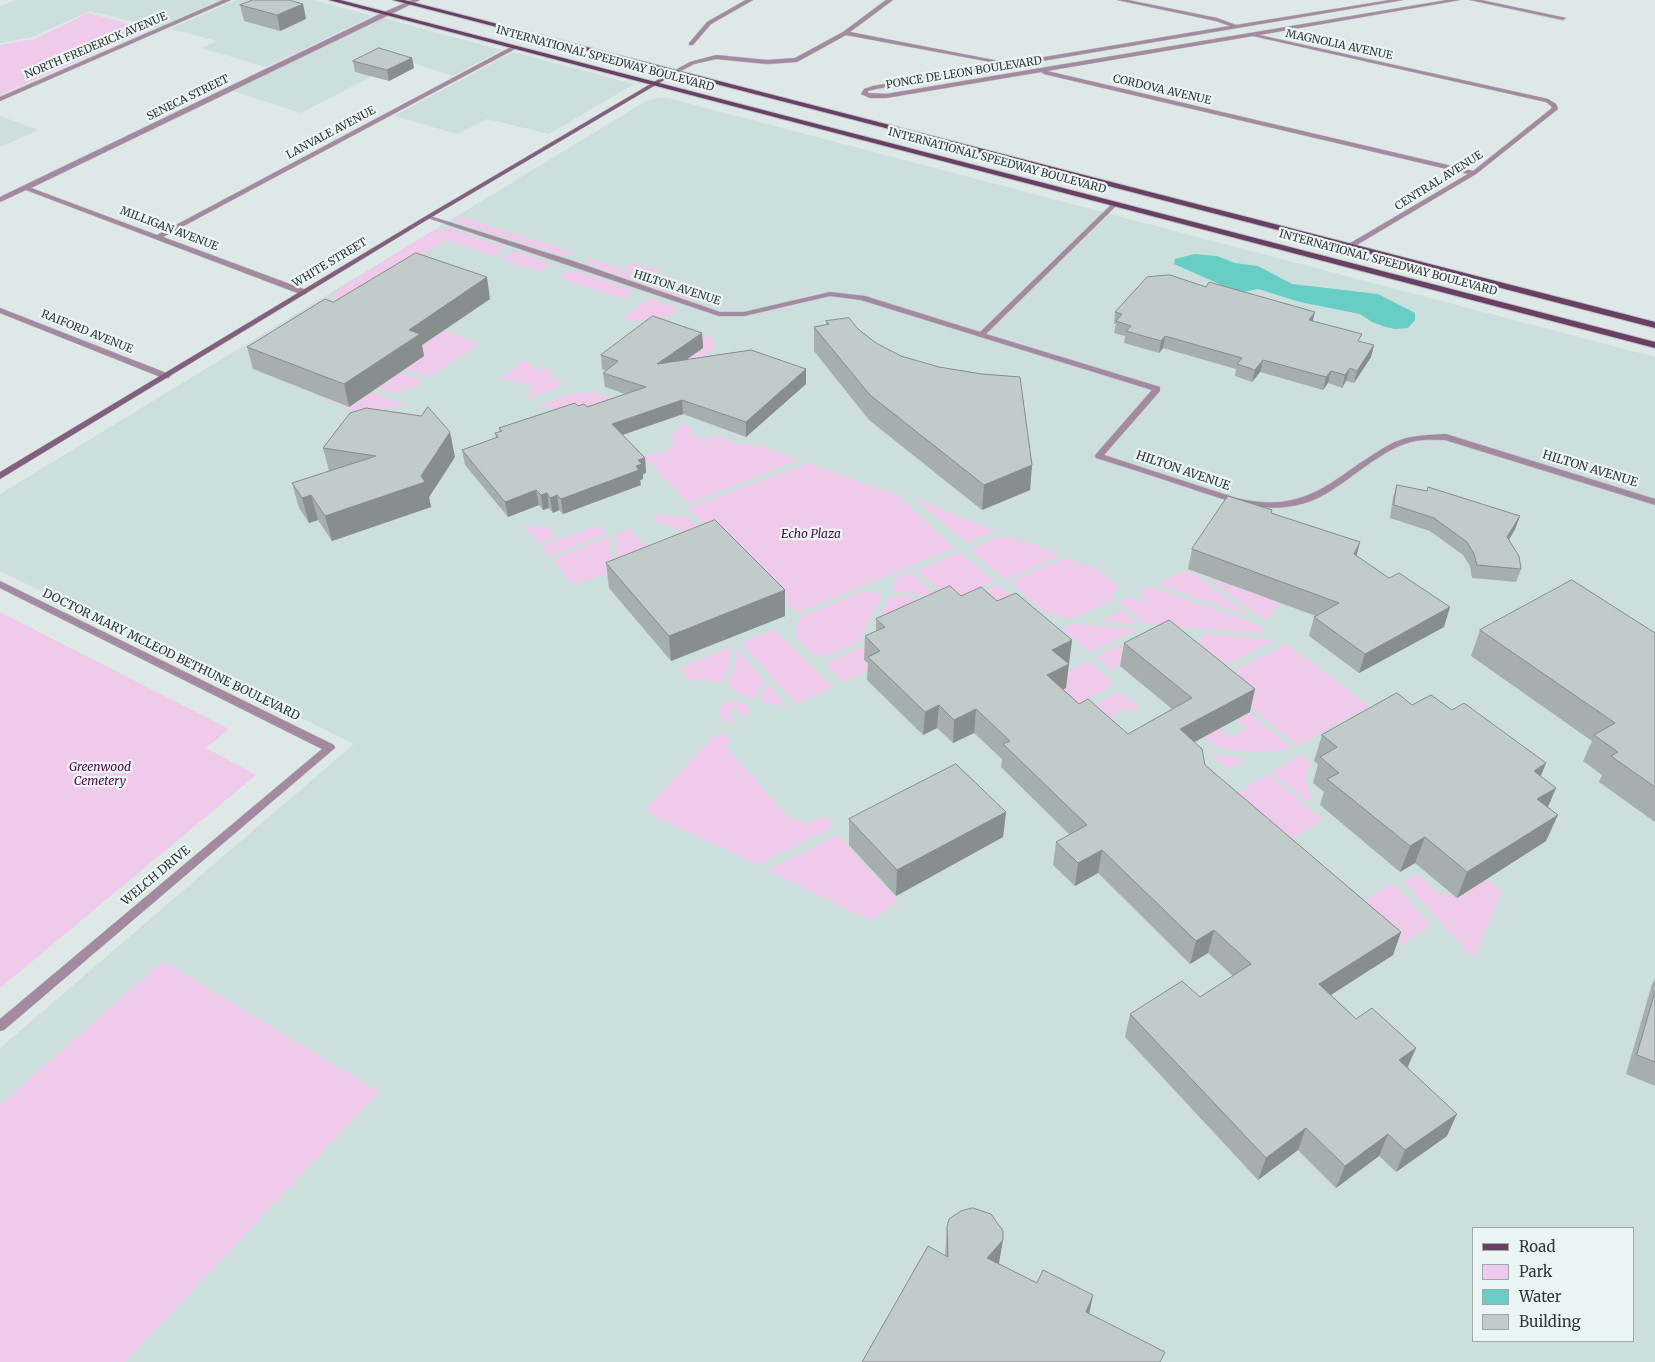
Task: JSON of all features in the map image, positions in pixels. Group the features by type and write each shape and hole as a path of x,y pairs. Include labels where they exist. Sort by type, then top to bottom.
{"main road":[{"name":"INTERNATIONAL SPEEDWAY BOULEVARD","path":"332,0 1655,345"},
{"name":"INTERNATIONAL SPEEDWAY BOULEVARD","path":"396,0 414,2 673,72 1655,325"},
{"path":"870,141 913,144 1043,177 1074,176"},
{"path":"1114,204 1153,205 1181,210 1316,246 1350,247"}],"street":[{"name":"NORTH FREDERICK AVENUE","path":"0,99 228,0"},
{"path":"384,14 396,0"},
{"path":"691,44 709,23 750,0"},
{"path":"673,72 692,63 716,57 767,62 790,62 845,33 890,0"},
{"name":"MAGNOLIA AVENUE","path":"1120,0 1217,20 1253,35 1274,41 1548,101 1554,105"},
{"name":"PONCE DE LEON BOULEVARD","path":"1400,0 875,87 866,90 864,94 886,96 1457,0"},
{"path":"1473,0 1563,18"},
{"name":"SENECA STREET","path":"0,200 384,14 414,2"},
{"name":"CORDOVA AVENUE","path":"845,33 1013,64 1474,173"},
{"name":"LANVALE AVENUE","path":"158,237 513,48"},
{"name":"WHITE STREET","path":"0,476 428,217 673,72"},
{"name":"CENTRAL AVENUE","path":"1350,247 1474,173 1555,109 1554,105"},
{"name":"MILLIGAN AVENUE","path":"26,188 304,292"},
{"path":"982,334 1114,204"},
{"name":"HILTON AVENUE","path":"428,217 719,314 744,314 830,294 879,302 1157,389 1099,456 1228,500 1257,505 1286,505 1306,499 1326,489 1398,443 1414,439 1446,437 1655,502"},
{"name":"RAIFORD AVENUE","path":"1,311 166,376"},
{"name":"DOCTOR MARY MCLEOD BETHUNE BOULEVARD","path":"0,584 330,748"},
{"name":"WELCH DRIVE","path":"0,1026 330,748"}],"shaded area":[{"path":"16,0 221,0 156,28 90,11 32,37 0,43 0,6"},
{"path":"236,0 313,0 373,16 266,67 201,48 217,41 171,29 101,59"},
{"path":"383,18 502,50 453,76 403,60 301,113 233,91"},
{"path":"513,52 634,84 549,134 487,119 457,134 394,116"},
{"path":"657,98 668,98 1655,357 1655,1362 0,1362 0,1048 354,744 0,571 0,494 646,101"},
{"path":"0,116 39,130 0,147"}],"green space":[{"path":"88,13 149,29 0,95 0,45 35,39"},
{"path":"458,216 574,253 565,256 463,224 455,220"},
{"path":"441,228 441,230 449,229 506,248 494,256 446,240 402,267 367,308 329,295 336,293 343,286 436,229"},
{"path":"514,251 548,262 551,266 538,271 502,259"},
{"path":"588,258 622,269 634,276 652,279 700,297 689,300 586,263"},
{"path":"633,263 661,271 653,277 637,275 626,268"},
{"path":"569,271 577,271 632,291 632,293 626,297 617,297 563,279 562,275"},
{"path":"653,299 676,307 678,310 674,313 652,319 635,321 624,319 625,316 645,301"},
{"path":"685,329 711,337 714,349 678,376"},
{"path":"447,331 478,344 432,376 425,376 403,369 403,348 425,334"},
{"path":"524,361 534,365 530,368 537,371 542,367 555,373 548,376 550,379 559,377 558,380 562,382 555,389 522,400 533,391 532,386 511,380 498,380"},
{"path":"398,373 420,379 420,383 413,388 408,387 398,394 375,389"},
{"path":"370,392 408,406 358,412 326,400 327,398 349,407"},
{"path":"586,392 596,393 625,403 556,416 549,407 537,408 540,405 564,396"},
{"path":"684,424 693,428 690,434 706,439 713,435 736,444 761,446 798,460 689,504 643,456 664,452 674,444 671,435"},
{"name":"Echo Plaza","path":"808,463 899,496 954,548 797,613 720,539 718,540 688,508"},
{"path":"912,497 996,531 967,543"},
{"path":"659,514 689,518 705,535 698,538 652,520"},
{"path":"599,525 607,534 549,556 541,546"},
{"path":"523,526 547,526 556,537 539,544"},
{"path":"630,529 653,555 618,568 615,535"},
{"path":"1008,536 1055,552 1057,557 1005,580 971,550 988,541"},
{"path":"609,537 613,571 573,585 552,559"},
{"path":"959,552 994,581 955,598 948,597 917,570"},
{"path":"1066,558 1095,568 1119,587 1111,595 1116,599 1072,619 1045,614 1010,582"},
{"path":"1185,570 1192,572 1251,617 1157,584"},
{"path":"910,572 938,597 892,591 897,577"},
{"path":"1206,577 1279,602 1268,620 1264,620"},
{"path":"998,584 1018,601 1008,605 965,600"},
{"path":"1150,587 1259,625 1263,630 1262,634 1146,624 1119,602 1131,596 1138,602 1147,598 1140,592"},
{"path":"864,591 882,594 859,642 831,654 815,656 796,638 797,624 801,617"},
{"path":"890,595 941,601 871,637"},
{"path":"1122,610 1139,624 1101,621"},
{"name":"Greenwood Cemetery","path":"0,612 229,729 206,748 256,775 0,988"},
{"path":"1073,624 1139,629 1090,652 1062,629"},
{"path":"774,629 833,687 796,704 741,643"},
{"path":"1206,634 1275,640 1227,665 1222,661 1207,671 1196,649 1202,637"},
{"path":"868,644 876,652 861,659 871,669 843,682 825,664"},
{"path":"1287,644 1369,706 1298,746 1222,683 1238,675 1234,671"},
{"path":"1119,645 1135,658 1111,670 1095,657"},
{"path":"732,646 728,666 721,681 714,683 703,679 691,682 680,668"},
{"path":"737,649 764,680 754,700 735,692 727,682 733,671"},
{"path":"1088,661 1111,680 1110,687 1072,707 1044,682"},
{"path":"768,684 788,707 760,701"},
{"path":"1115,694 1125,695 1140,708 1132,712 1127,708 1099,723 1084,709"},
{"path":"733,701 747,705 749,712 744,718 736,709 728,713 736,722 726,722 719,716 719,709 724,703"},
{"path":"1249,713 1291,747 1265,752 1232,750 1217,746 1205,737 1220,728 1231,737 1246,729 1236,720"},
{"path":"723,733 732,742 725,746 792,821 799,818 807,825 824,816 834,827 758,865 650,814 647,808 712,738"},
{"path":"1209,753 1240,758 1243,761 1228,769"},
{"path":"1301,755 1312,764 1307,772 1306,781 1308,790 1313,798 1307,801 1271,772"},
{"path":"1268,774 1323,820 1285,843 1237,802 1239,790 1243,792 1248,789 1246,786"},
{"path":"838,835 899,902 869,920 768,870"},
{"path":"1417,874 1442,895 1446,892 1452,898 1485,878 1502,891 1474,958 1404,882"},
{"path":"1392,883 1431,925 1403,944 1359,906 1368,900 1367,898"},
{"path":"163,961 379,1092 125,1362 0,1362 0,1105"}],"water":[{"path":"1194,254 1217,256 1235,263 1258,266 1292,284 1378,294 1415,313 1415,320 1408,328 1395,329 1372,322 1360,314 1300,302 1258,289 1243,292 1226,287 1174,264 1175,259"}],"building":[{"path":"253,0 289,0 303,4 277,15 240,5"},
{"path":"379,48 412,58 387,70 353,61"},
{"path":"416,253 487,277 409,330 420,334 344,384 247,347 325,299 333,302"},
{"path":"1170,275 1206,287 1209,282 1315,312 1309,320 1362,334 1358,341 1374,345 1357,371 1350,368 1345,375 1331,371 1326,377 1263,360 1255,370 1237,364 1242,358 1165,336 1161,341 1126,331 1131,326 1116,321 1122,314 1115,312 1147,277"},
{"path":"653,316 702,333 657,364 751,350 806,369 746,422 682,400 612,424 645,458 638,460 642,464 636,466 639,470 561,499 557,495 550,498 547,493 541,495 536,490 505,502 462,450 498,437 495,433 502,431 499,428 575,403 578,406 584,404 587,407 646,387 603,373 618,361 601,355"},
{"path":"849,318 858,329 876,343 901,356 939,367 982,374 1020,377 1032,465 984,485 870,395 814,327 829,324 826,321"},
{"path":"428,407 450,432 421,476 425,482 325,516 311,495 302,498 292,483 376,456 323,448 350,413 366,408 421,416"},
{"path":"1397,485 1427,491 1428,487 1520,516 1507,537 1519,556 1521,569 1477,565 1474,554 1467,542 1434,518 1394,505"},
{"path":"1228,496 1272,510 1271,513 1360,542 1354,554 1389,578 1399,573 1450,607 1365,654 1314,617 1339,603 1192,549"},
{"path":"715,520 785,590 669,636 606,563"},
{"path":"1572,580 1655,633 1655,787 1611,756 1618,752 1594,735 1615,723 1480,630"},
{"path":"950,586 961,596 981,587 997,601 1016,593 1072,640 1052,650 1069,664 1047,675 1079,704 1088,699 1128,734 1192,698 1124,643 1169,620 1255,689 1180,729 1202,749 1205,765 1401,932 1319,984 1356,1019 1372,1008 1416,1048 1399,1060 1457,1114 1405,1150 1388,1134 1345,1166 1306,1128 1266,1158 1130,1014 1182,981 1200,997 1251,964 1214,930 1196,941 1102,850 1078,863 1056,842 1087,825 1003,744 1010,741 976,709 954,720 939,705 925,712 868,657 880,651 865,636 885,627 876,619"},
{"path":"1397,693 1412,705 1431,695 1452,710 1464,703 1546,763 1534,771 1556,788 1537,799 1558,815 1467,872 1425,837 1410,846 1327,779 1339,773 1320,757 1337,747 1322,735"},
{"path":"956,764 1006,812 897,870 849,819"},
{"path":"1655,992 1655,1062 1637,1055"},
{"path":"973,1208 991,1214 1003,1231 1003,1240 987,1258 1037,1283 1043,1270 1093,1295 1086,1312 1165,1352 1160,1362 862,1362 928,1246 948,1257 947,1227 949,1219 961,1211"}]}
